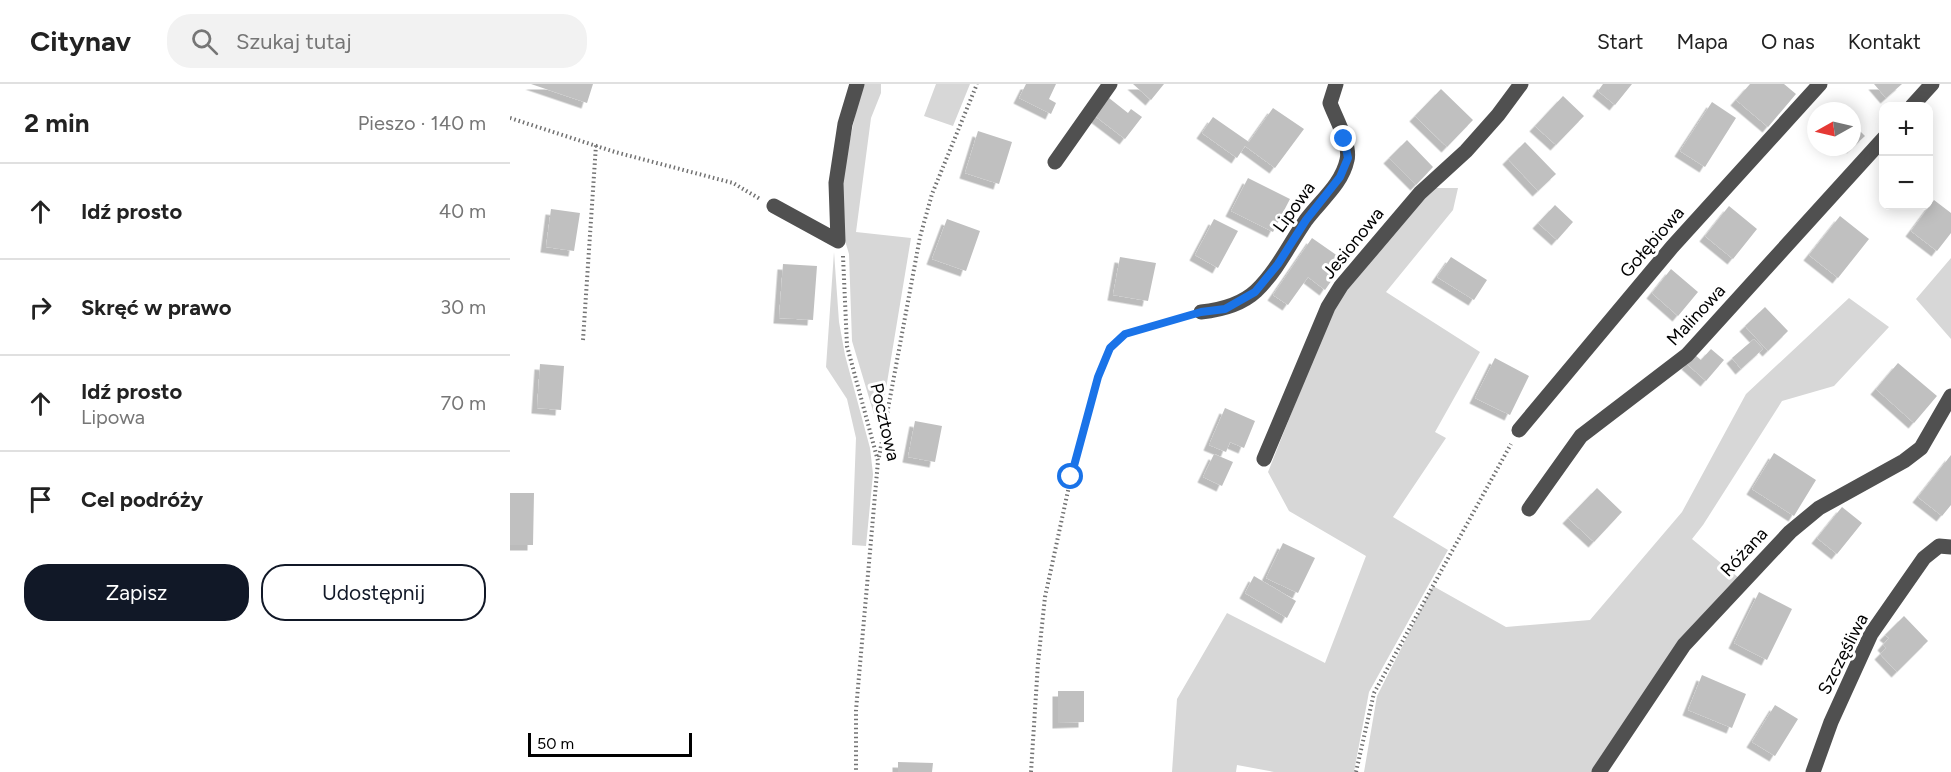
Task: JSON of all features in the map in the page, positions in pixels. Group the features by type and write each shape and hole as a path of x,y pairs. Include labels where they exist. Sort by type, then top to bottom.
{"street":[{"path":"838,241 836,183 845,124 857,84"},
{"path":"1055,162 1110,84"},
{"name":"Lipowa","path":"1201,312 1225,309 1255,292 1278,264 1306,220 1340,177 1348,158 1344,139 1330,103 1336,84"},
{"name":"Jesionowa","path":"1264,459 1328,307 1341,286 1420,193 1466,151 1498,115 1521,84"},
{"name":"Gołębiowa","path":"1519,430 1672,247 1820,84"},
{"path":"1916,102 1932,84"},
{"name":"Malinowa","path":"1529,509 1581,436 1688,355 1879,144"},
{"path":"774,206 838,241"},
{"name":"Różana","path":"1599,772 1684,645 1790,532 1819,508 1904,461 1921,448 1951,396"},
{"name":"Szczęśliwa","path":"1813,772 1831,722 1871,634 1924,558 1939,546 1951,548"}],"path":[{"path":"878,461 920,237 932,194 977,84"},
{"path":"510,118 615,152 733,183 774,206"},
{"path":"583,340 596,145"},
{"name":"Pocztowa","path":"838,241 842,251 847,346 878,461 856,710 856,772"},
{"path":"1032,772 1038,663 1046,597 1071,477 1098,377 1110,348 1125,334 1201,312"},
{"path":"1356,772 1374,693 1519,430"}],"shaded area":[{"path":"862,84 881,84 881,93 871,118 856,232 911,238 879,431 852,341 849,254 843,234 841,181"},
{"path":"936,84 970,84 953,126 924,116"},
{"path":"1432,188 1458,188 1453,210 1386,292 1480,352 1435,432 1446,438 1393,517 1448,550 1369,692 1354,772 1274,772 1237,765 1236,772 1172,772 1177,699 1227,613 1325,663 1366,556 1289,511 1268,472 1334,306 1348,285"},
{"path":"834,252 839,322 845,355 870,448 873,474 866,546 852,545 856,438 847,399 826,367"},
{"path":"1951,258 1951,339 1916,299"},
{"path":"1849,298 1889,327 1834,386 1782,401 1692,539 1739,578 1592,772 1364,772 1377,696 1433,586 1506,627 1590,620 1682,512 1746,394"}],"building":[{"path":"531,84 593,84 587,103"},
{"path":"1026,84 1056,84 1049,99 1056,103 1051,114 1019,98"},
{"path":"1133,84 1164,84 1151,100"},
{"path":"1603,84 1632,84 1615,105 1598,91"},
{"path":"1750,84 1784,84 1796,94 1768,127 1736,100"},
{"path":"1874,84 1902,84 1886,98"},
{"path":"1441,89 1473,120 1447,147 1415,116"},
{"path":"1563,96 1584,116 1556,145 1535,126"},
{"path":"1109,98 1128,113 1131,109 1142,117 1125,139 1095,116"},
{"path":"1712,102 1736,118 1705,167 1680,151"},
{"path":"1273,108 1304,129 1275,168 1245,146 1237,158 1202,133 1213,117 1249,142"},
{"path":"978,131 1012,142 999,184 965,173"},
{"path":"1407,140 1433,167 1416,185 1389,158"},
{"path":"1525,142 1556,174 1538,191 1508,159"},
{"path":"1248,178 1290,199 1273,232 1231,211"},
{"path":"1933,201 1951,213 1951,233 1937,251 1911,231 1927,210 1933,210"},
{"path":"1555,205 1573,222 1557,240 1538,223"},
{"path":"1729,206 1757,229 1733,259 1705,236"},
{"path":"551,209 580,213 574,251 546,247"},
{"path":"1840,216 1869,239 1838,278 1809,255"},
{"path":"947,219 980,231 966,271 932,259"},
{"path":"1214,219 1238,231 1218,268 1195,255"},
{"path":"1312,238 1345,261 1325,290 1308,277 1288,305 1273,295"},
{"path":"1120,257 1156,263 1148,301 1113,295"},
{"path":"1451,257 1487,280 1474,300 1437,277"},
{"path":"783,264 817,266 813,320 779,318"},
{"path":"1671,269 1698,292 1678,316 1652,293"},
{"path":"1765,307 1788,331 1768,351 1745,326"},
{"path":"1754,339 1763,349 1741,369 1732,358"},
{"path":"1711,349 1724,360 1706,381 1687,364 1695,355 1701,360"},
{"path":"1495,358 1529,376 1510,415 1475,398"},
{"path":"1898,363 1937,396 1914,423 1876,389"},
{"path":"540,364 564,366 561,410 537,408"},
{"path":"1225,408 1255,421 1244,448 1230,442 1226,452 1209,445"},
{"path":"915,421 942,426 935,462 908,457"},
{"path":"1774,453 1816,480 1794,516 1752,489"},
{"path":"1214,454 1233,462 1222,486 1203,477"},
{"path":"1951,455 1951,505 1942,516 1918,497"},
{"path":"1597,488 1622,512 1594,542 1568,518"},
{"path":"510,493 534,493 533,545 510,545"},
{"path":"1842,507 1862,523 1837,554 1817,538"},
{"path":"1283,543 1315,558 1298,593 1266,578"},
{"path":"1254,576 1296,601 1287,618 1245,593"},
{"path":"1759,592 1792,609 1767,660 1734,643"},
{"path":"1904,616 1928,641 1897,672 1880,654 1886,648 1883,645 1889,638 1885,635"},
{"path":"1702,675 1746,694 1732,728 1688,710"},
{"path":"1058,691 1084,691 1084,722 1058,723"},
{"path":"1775,705 1798,719 1775,756 1752,742"},
{"path":"898,762 933,763 932,772 898,772"}],"route":[{"path":"1071,477 1098,377 1110,348 1125,334 1201,312 1225,309 1255,292 1278,264 1306,220 1340,177 1348,158 1344,139"}]}
